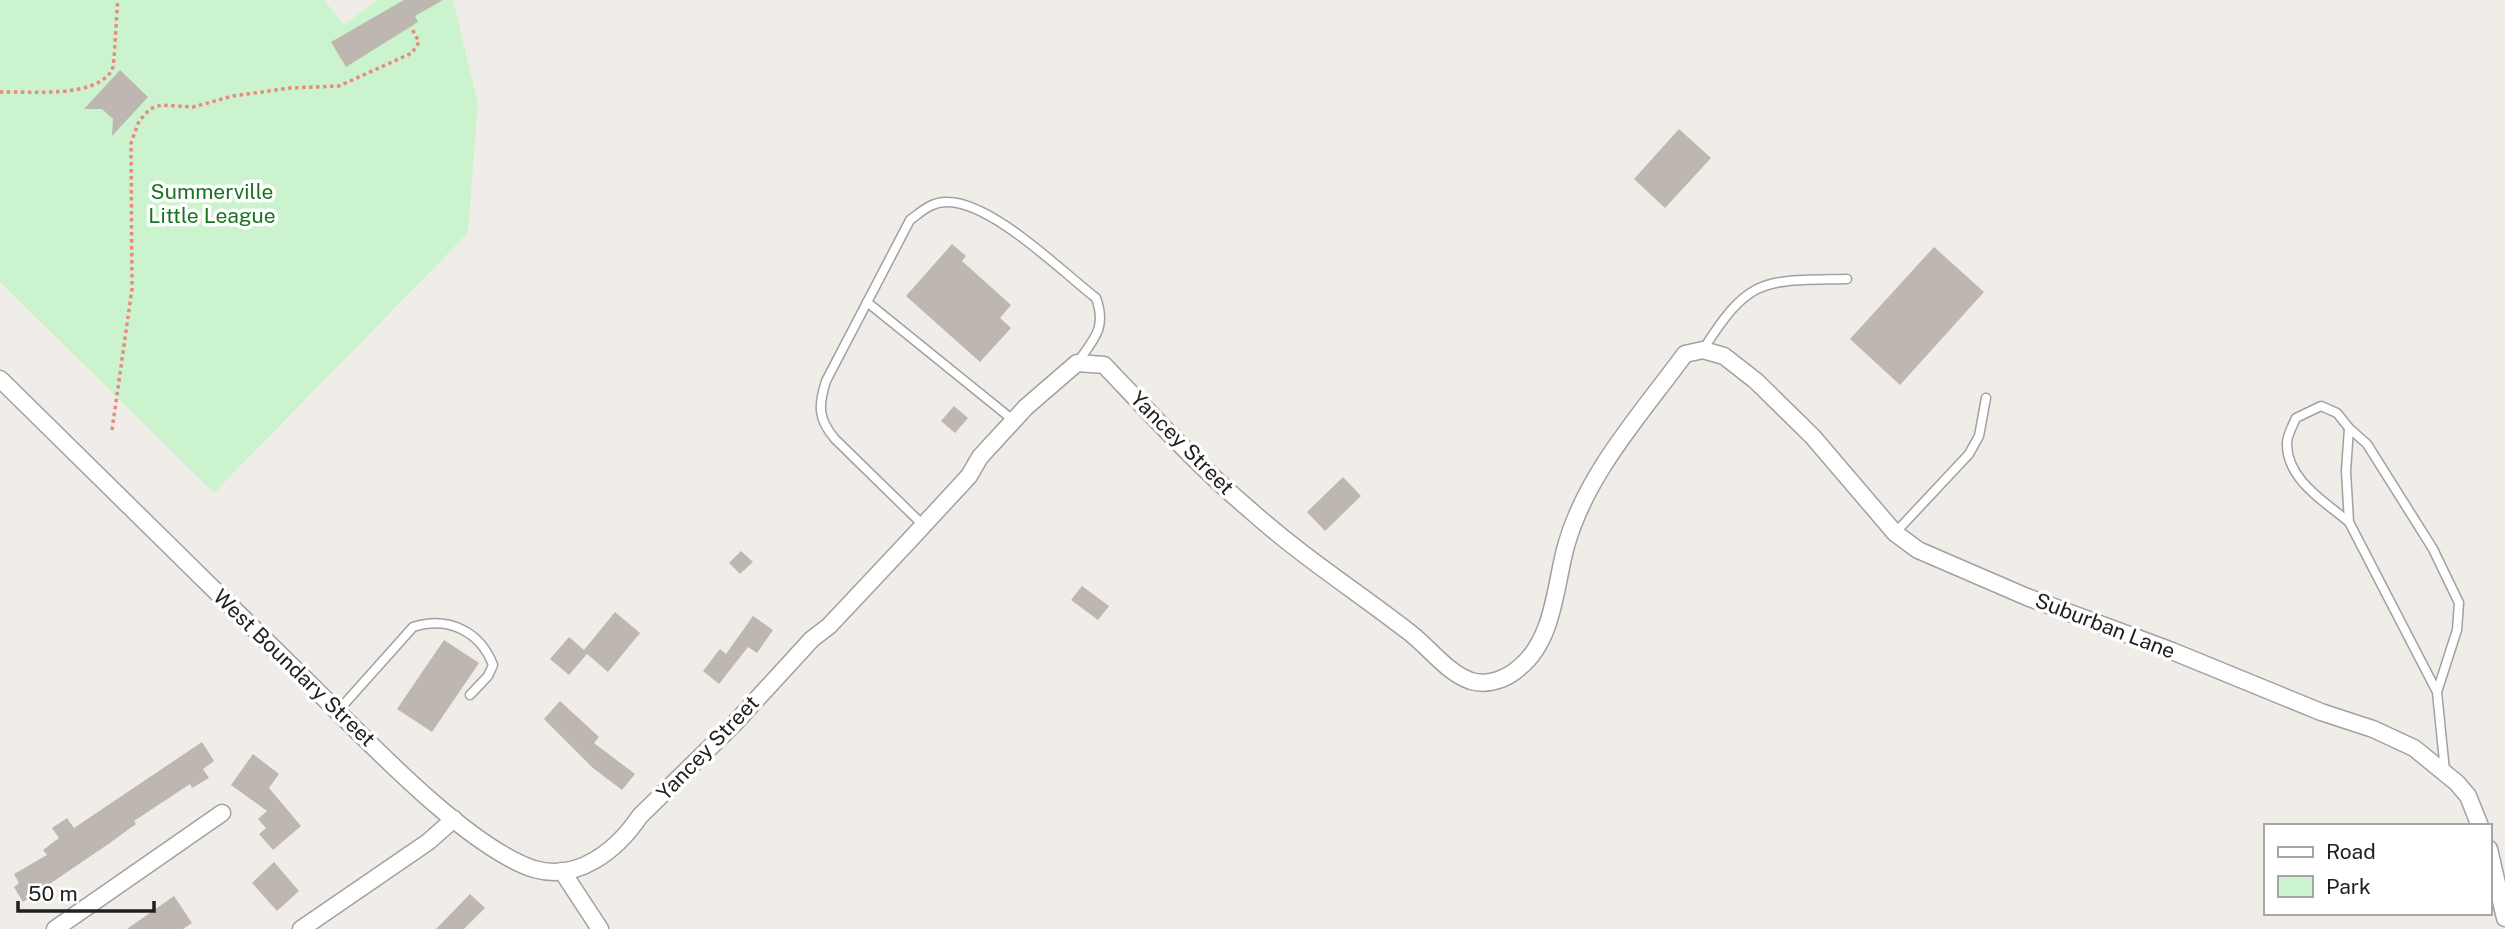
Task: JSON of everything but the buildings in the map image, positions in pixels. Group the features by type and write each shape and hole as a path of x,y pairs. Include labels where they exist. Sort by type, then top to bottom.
{"street":[{"name":"Yancey Street","path":"562,872 586,865 600,857 628,833 640,816 734,724 811,639 828,626 923,525 1013,421 1077,363 1104,365 1247,509 1410,633 1454,672 1471,681 1493,682 1520,667 1539,644 1548,623 1578,508 1598,474 1685,354 1703,350"},
{"name":"Suburban Lane","path":"1703,350 1724,356 1756,381 1812,437 1895,533 1918,550 1958,569 2322,712 2373,729 2414,748 2468,796 2479,824"},
{"name":"West Boundary Street","path":"0,379 338,711 454,819 517,862 535,869 562,872"},
{"path":"55,929 222,813"},
{"path":"301,929 428,842 454,819"},
{"path":"2491,854 2497,871 2505,918"},
{"path":"562,872 600,929"}],"lane":[{"path":"923,525 821,424 820,401 826,382 910,220 931,204 947,201 992,215 1096,298 1102,316 1097,335 1077,363"},
{"path":"1703,350 1720,323 1751,290 1776,281 1847,279"},
{"path":"867,302 1013,421"},
{"path":"1895,533 1969,454 1979,436 1986,398"},
{"path":"2437,692 2457,631 2459,603 2433,549 2367,444 2337,413 2321,405 2296,418 2286,441 2290,461 2304,484 2349,522 2437,692 2444,739 2445,773"},
{"path":"2349,428 2346,471 2349,522"},
{"path":"338,711 413,627 429,622 450,624 466,631 487,650 493,665 488,676 470,695"}],"path":[{"path":"0,92 86,89 99,83 112,69 115,57 113,37 118,0"},
{"path":"112,430 132,289 131,143 139,121 150,109 161,105 193,107 233,96 290,88 339,86 412,53 419,42 411,27"}],"green space":[{"name":"Summerville Little League","path":"0,0 324,0 344,25 377,0 453,0 478,103 468,233 214,493 0,282"}]}
